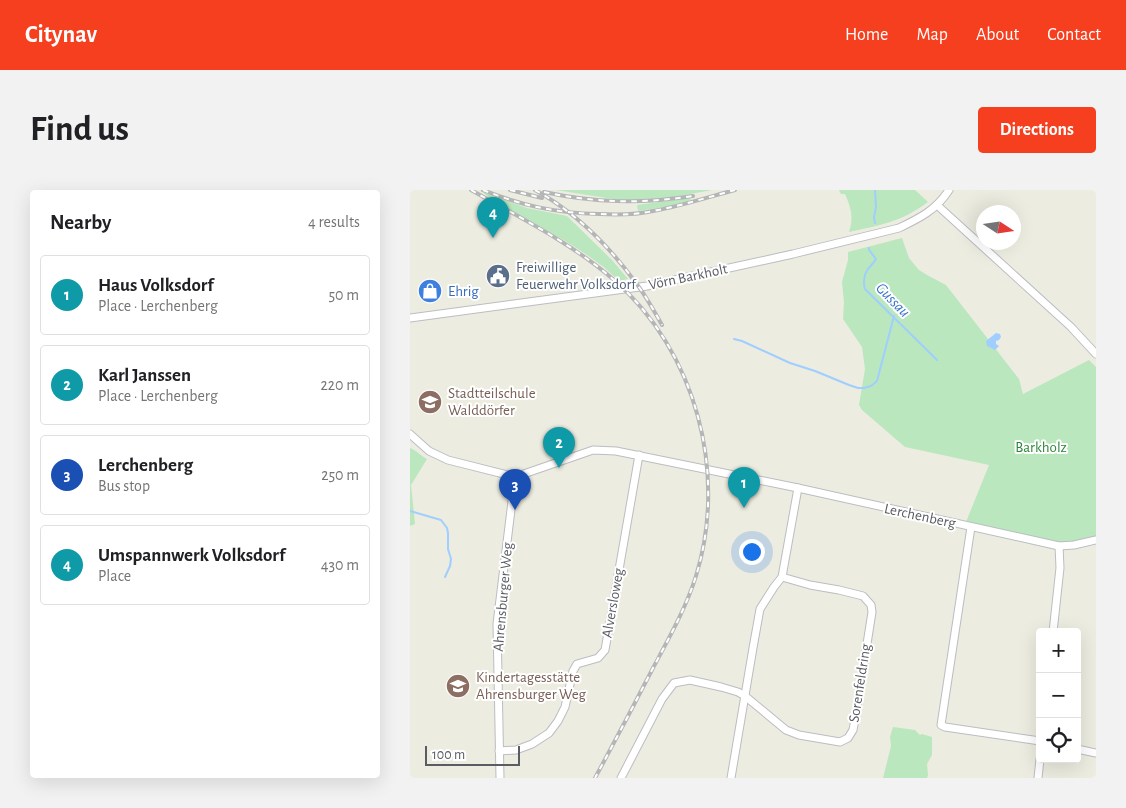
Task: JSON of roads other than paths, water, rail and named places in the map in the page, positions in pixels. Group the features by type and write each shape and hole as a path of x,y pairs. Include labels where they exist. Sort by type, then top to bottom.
{"street":[{"name":"Vörn Barkholt","path":"410,318 629,288 724,270 802,252 899,228 926,214 937,205 949,190"},
{"path":"937,205 1071,327 1096,354"},
{"path":"410,434 429,451 448,460 515,477"},
{"name":"Lerchenberg","path":"515,477 593,450 616,451 798,488 1059,546"},
{"name":"Alversloweg","path":"499,751 516,750 532,744 549,733 566,707 572,671 577,664 598,658 605,650 639,455"},
{"name":"Ahrensburger Weg","path":"500,778 498,624 515,477"},
{"path":"731,778 760,609 775,584 782,577 798,488"},
{"path":"971,527 940,725 945,728 1036,740"},
{"path":"1053,628 1060,568 1059,546 1096,540"},
{"name":"Sorenfeldring","path":"745,696 786,730 794,734 840,742 848,738 853,730 872,612 871,604 863,596 855,593 810,585 782,577"},
{"path":"621,778 662,699 674,683 690,680 738,692 745,696"},
{"path":"1081,750 1096,753"},
{"path":"1038,778 1040,763"}],"water":[{"path":"996,333 1000,334 1001,337 996,341 996,344 999,346 995,350 987,346 986,341"}],"waterway":[{"name":"Gussau","path":"875,190 875,223"},
{"name":"Gussau","path":"869,248 876,259 866,273 865,289 937,360"},
{"path":"734,339 790,363 849,385 864,388 871,386 877,381 894,316"},
{"path":"410,511 441,520 447,528 448,549 451,559 445,577"}],"railway":[{"path":"471,190 563,243 614,280 642,309 666,342 684,378 698,416 706,456 708,496 705,537 696,576 677,623 595,778"},
{"path":"483,190 526,204 554,210 620,215 663,209 735,190"},
{"path":"510,190 542,198"},
{"path":"535,190 577,219 603,243 640,288 662,325"},
{"path":"544,192 563,196 618,201 674,199 693,196"}],"place":[{"name":"Umspannwerk Volksdorf","path":"493,238"},
{"name":"Freiwillige Feuerwehr Volksdorf","path":"498,276"},
{"name":"Ehrig","path":"430,291"},
{"name":"Stadtteilschule Walddörfer","path":"430,402"},
{"name":"Karl Janssen","path":"559,468"},
{"name":"Haus Volksdorf","path":"744,508"},
{"name":"Lerchenberg","path":"515,510"},
{"name":"Kindertagesstätte Ahrensburger Weg","path":"458,686"}],"park label":[{"name":"Barkholz","path":"1041,447"}]}
